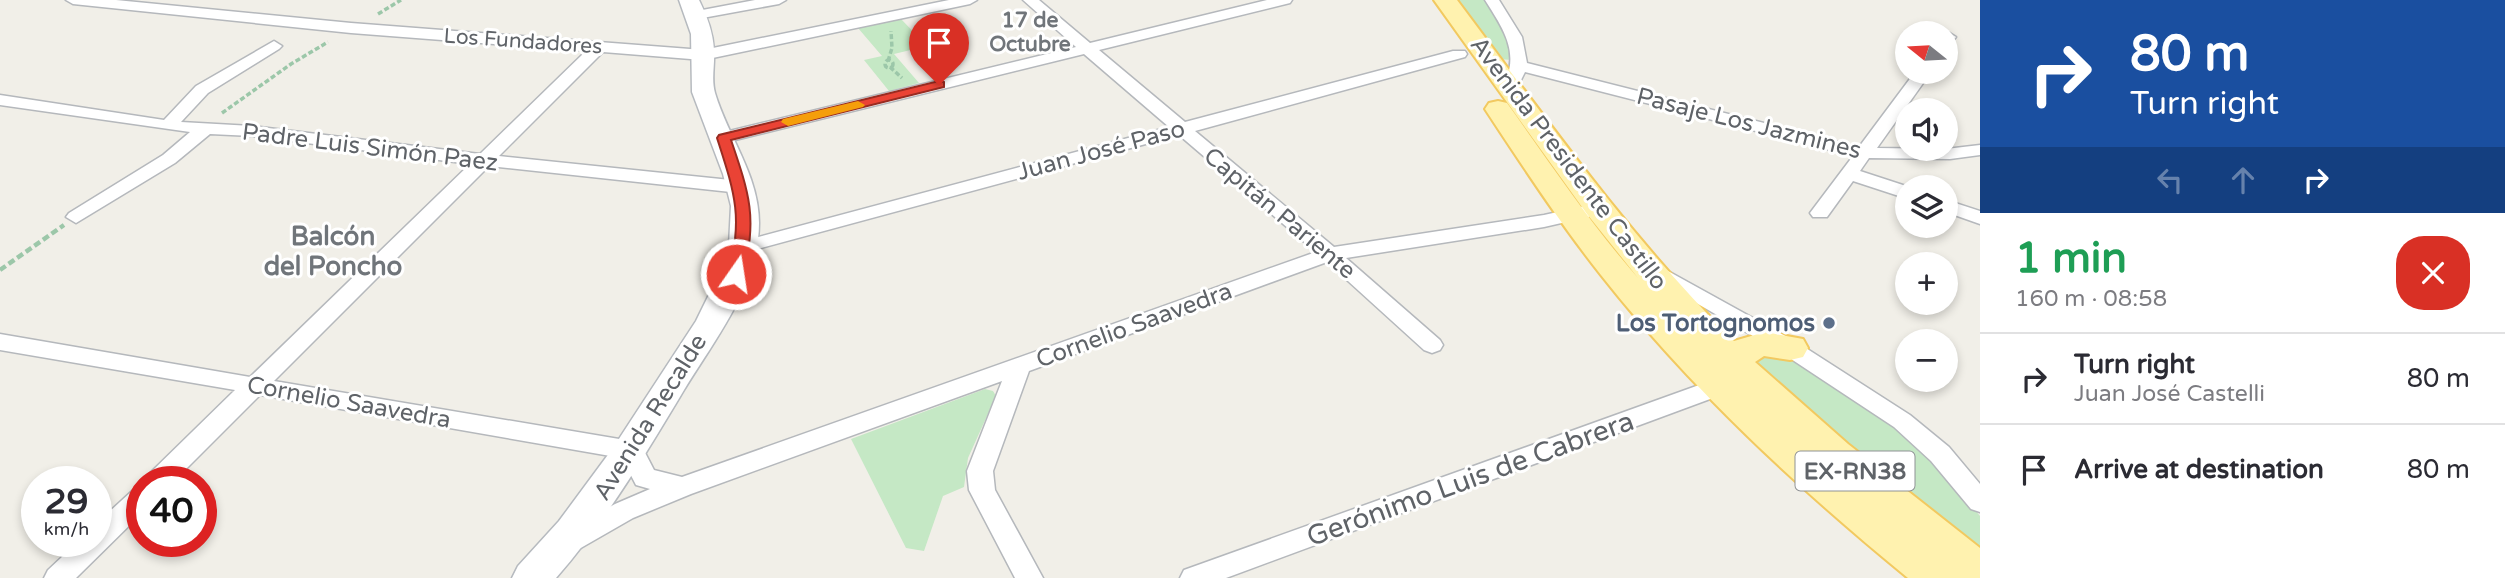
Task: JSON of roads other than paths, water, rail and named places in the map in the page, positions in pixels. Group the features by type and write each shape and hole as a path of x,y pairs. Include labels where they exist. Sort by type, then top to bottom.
{"main road":[{"name":"Avenida Presidente Castillo","path":"1423,0 1460,54 1585,211 1657,319 1834,454 1980,573"},
{"name":"Avenida Presidente Castillo","path":"1445,0 1515,77 1585,211 1640,261 1727,375 1800,460 1938,578"},
{"path":"1727,375 1744,350 1759,343 1790,348"}],"street":[{"name":"Los Fundadores","path":"73,0 351,28 703,55 970,0"},
{"path":"693,8 779,0"},
{"name":"Capitán Pariente","path":"1030,0 1330,254 1432,345"},
{"path":"723,138 1285,0"},
{"path":"1492,0 1521,54 1515,77"},
{"name":"Avenida Recalde","path":"533,578 561,548 605,491 716,313 736,274 743,247 745,220 740,187 705,97 700,76 703,55 693,8"},
{"path":"169,125 179,108 274,46"},
{"path":"173,466 599,47"},
{"name":"Juan José Paso","path":"743,247 1460,54"},
{"name":"Pasaje Los Jazmines","path":"1515,77 1863,153 1950,154 1980,150"},
{"path":"1820,213 1914,84"},
{"name":"Padre Luis Simón Paez","path":"0,100 169,125 252,131 484,160 740,187"},
{"path":"76,217 169,159 205,129"},
{"path":"1848,173 1895,189"},
{"path":"1958,210 1980,218"},
{"name":"Cornelio Saavedra","path":"561,548 624,510 682,487 1330,254 1585,211"},
{"path":"1640,261 1790,348 1902,421 1940,454 1980,502"},
{"name":"Cornelio Saavedra","path":"0,342 631,450"},
{"path":"1020,366 980,471 982,490 1029,578"},
{"name":"Gerónimo Luis de Cabrera","path":"1194,578 1727,375"},
{"path":"631,450 645,478 682,487"},
{"path":"58,578 126,512"}],"place":[{"name":"Los Tortognomos","path":"1829,323"}],"district":[{"name":"17 de Octubre","path":"1030,32"},
{"name":"Balcón del Poncho","path":"333,251"}]}
